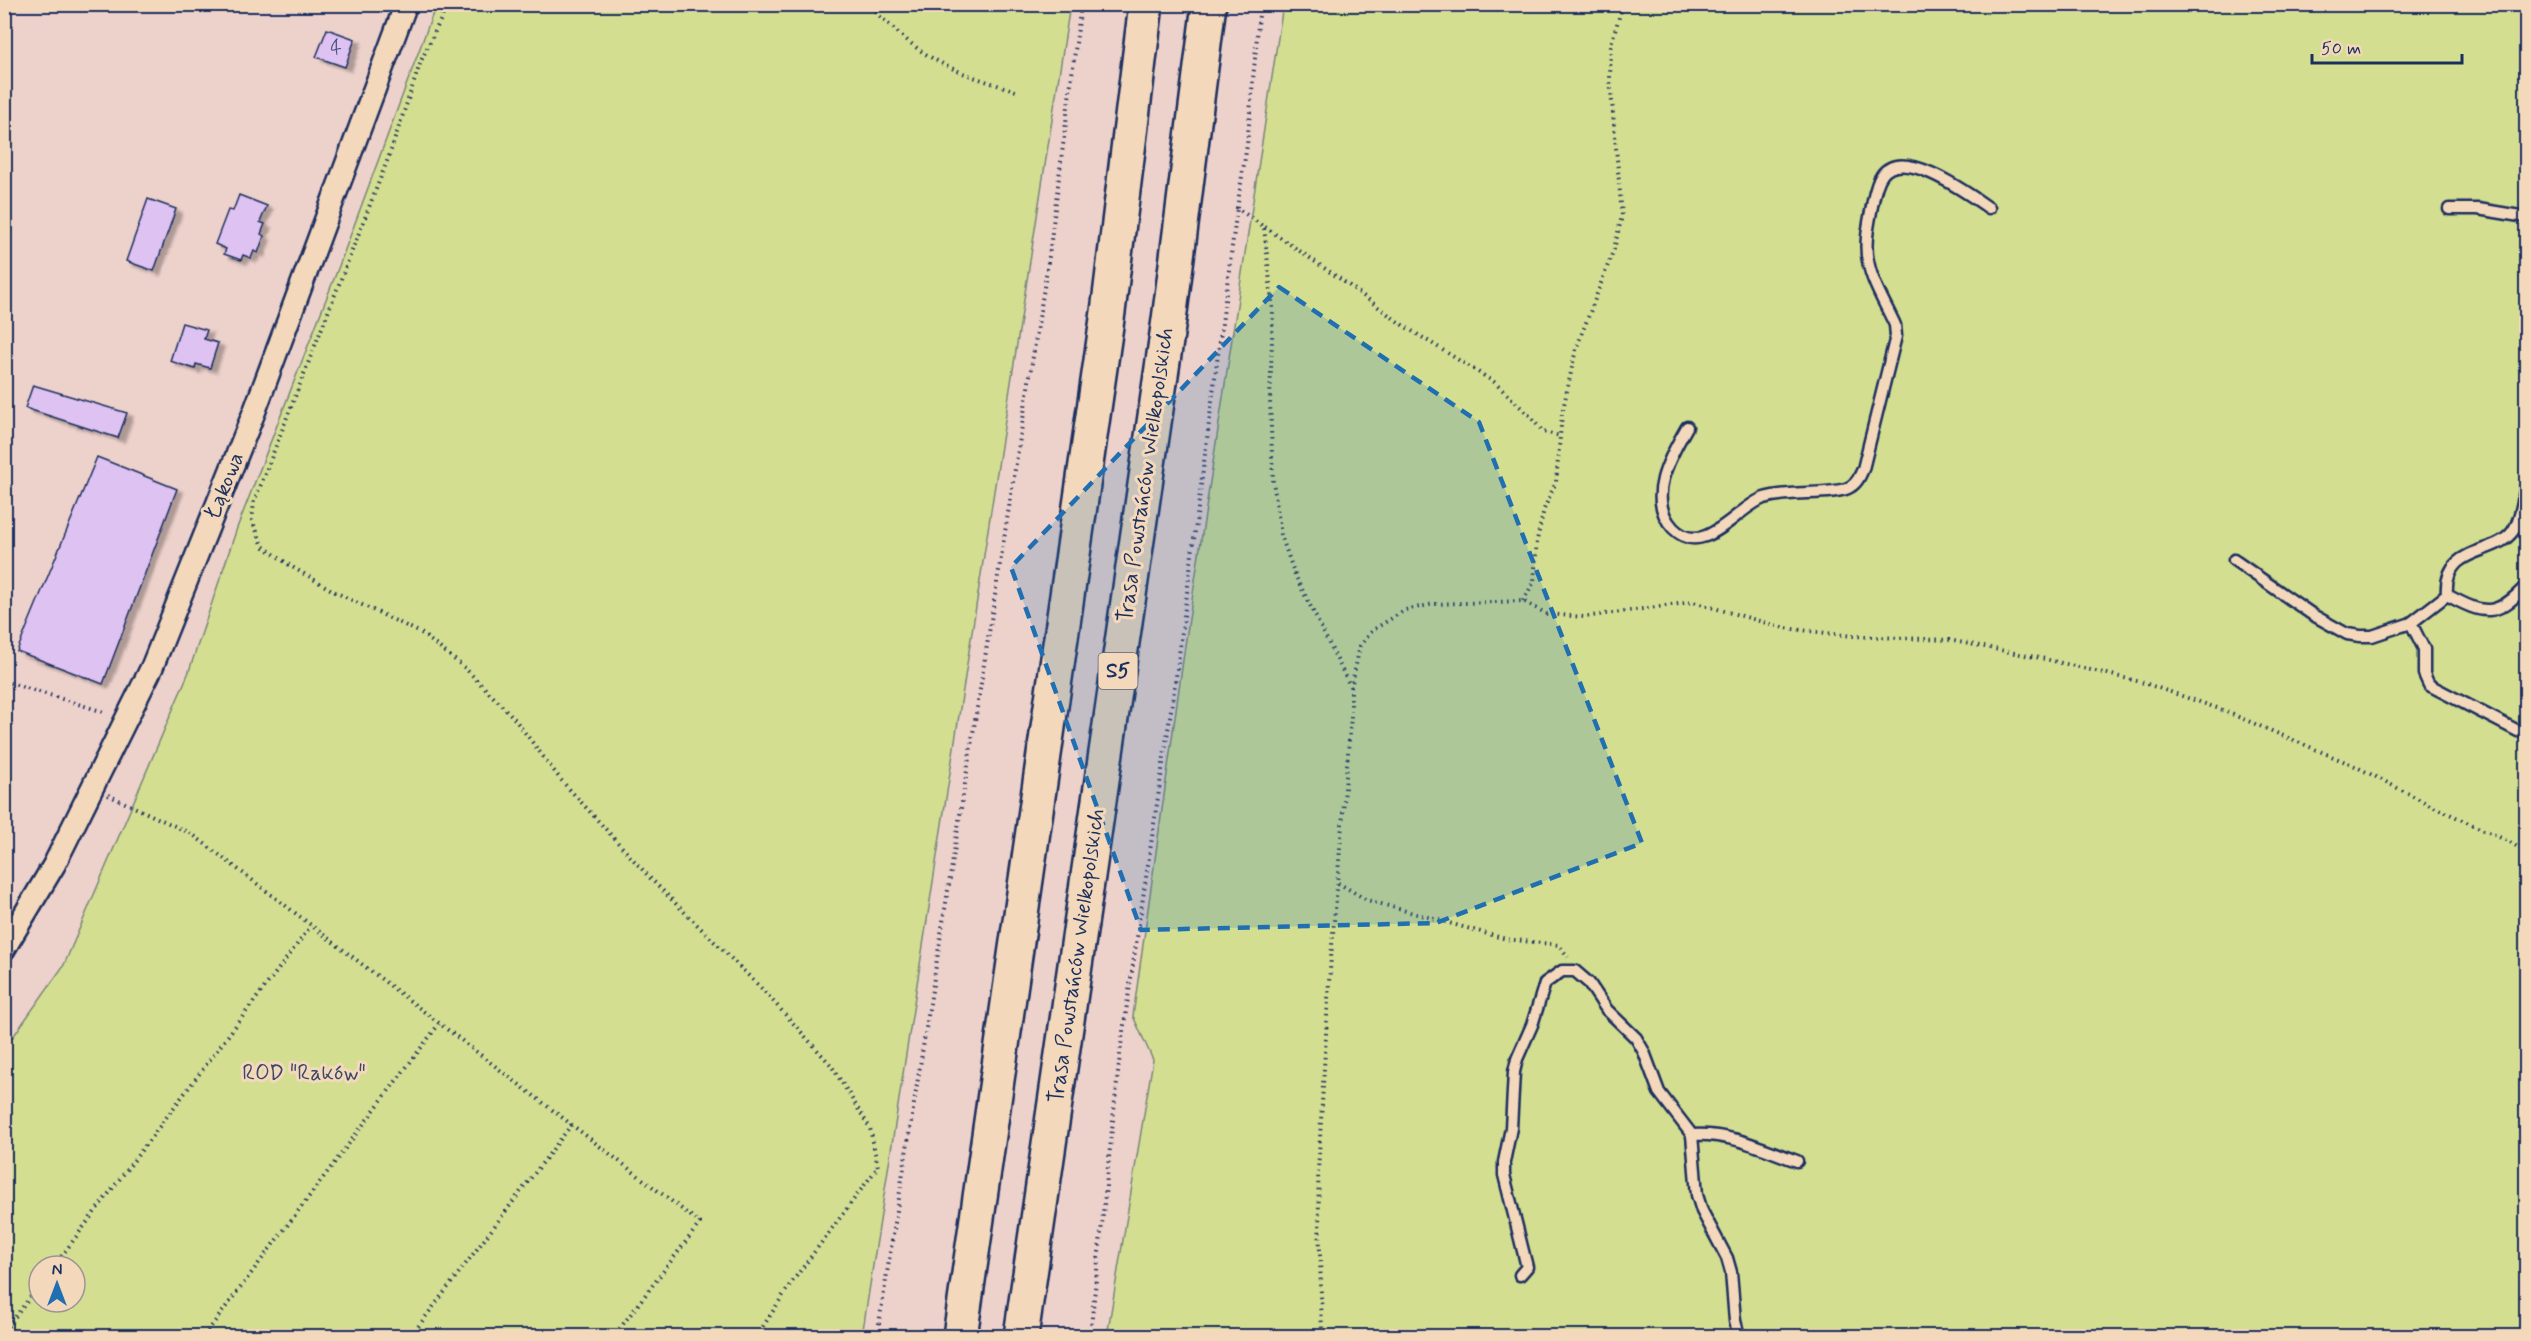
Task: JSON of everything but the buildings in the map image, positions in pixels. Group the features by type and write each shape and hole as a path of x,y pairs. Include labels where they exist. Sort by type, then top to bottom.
{"highway":[{"path":"960,1336 1105,334 1146,4"},
{"name":"Trasa Powstańców Wielkopolskich","path":"1021,1336 1167,332 1209,4"}],"street":[{"name":"Łąkowa","path":"4,949 54,865 128,719 179,603 255,411 406,4"}],"lane":[{"path":"1687,427 1672,453 1661,485 1661,496 1668,522 1674,529 1688,537 1708,536 1752,504 1765,498 1785,493 1839,490 1851,487 1859,480 1863,469 1896,336 1895,325 1868,261 1870,216 1880,178 1886,170 1892,168 1914,167 1946,179 1989,208"},
{"path":"2449,209 2478,209 2526,217"},
{"path":"2447,595 2446,586 2456,564 2467,555 2506,538 2514,530 2526,486"},
{"path":"2234,560 2269,586 2347,634 2373,636 2411,623 2447,595"},
{"path":"2447,595 2468,606 2490,611 2510,603 2526,586"},
{"path":"2411,623 2424,649 2424,674 2429,685 2518,731"},
{"path":"1520,1275 1527,1267 1507,1190 1504,1169 1511,1128 1514,1072 1545,984 1553,975 1568,970 1582,975 1607,1010 1636,1038 1644,1052 1659,1092 1692,1135 1697,1195 1702,1211 1727,1258 1731,1272 1735,1322 1739,1336"},
{"path":"1692,1135 1728,1137 1797,1161"}],"path":[{"path":"448,4 421,61 389,156 254,502 252,520 263,546 292,567 337,593 421,633 465,668 513,717 561,780 651,879 764,990 831,1065 870,1128 878,1167 789,1286 758,1336"},
{"path":"866,4 901,36 931,57 968,76 1019,92"},
{"path":"877,1336 1049,256 1081,4"},
{"path":"1090,1336 1121,1045 1177,670 1246,145 1260,4"},
{"path":"1523,601 1534,582 1537,540 1544,509 1556,482 1562,414 1576,349 1614,249 1622,216 1610,79 1611,44 1623,4"},
{"path":"1237,208 1404,326 1494,382 1529,414 1543,432 1561,436"},
{"path":"1264,227 1273,310 1270,401 1273,481 1281,535 1295,575 1351,688"},
{"path":"1322,1336 1318,1172 1337,883 1351,716 1351,688 1360,646 1373,630 1405,610 1434,604 1523,601 1547,614 1584,617 1693,602 1784,628 1852,636 1949,640 2045,658 2141,682 2217,708 2355,766 2432,806 2512,843 2526,853"},
{"path":"4,681 128,719"},
{"path":"130,807 192,834 700,1222 614,1336"},
{"path":"1337,883 1367,900 1506,939 1559,945 1568,955 1568,970"},
{"path":"63,1254 311,926"},
{"path":"204,1336 439,1024"},
{"path":"411,1336 572,1124"},
{"path":"4,1331 27,1301"}],"highlighted area":[{"path":"1279,287 1479,422 1642,843 1436,923 1141,930 1011,567"}],"green space":[{"name":"ROD \"Raków\"","path":"436,5 1070,5 862,1336 5,1336 5,1048 64,965 188,674 237,528 339,266"},
{"path":"1283,5 2526,5 2526,1336 1107,1336 1153,1060 1133,1016 1186,639"}]}
